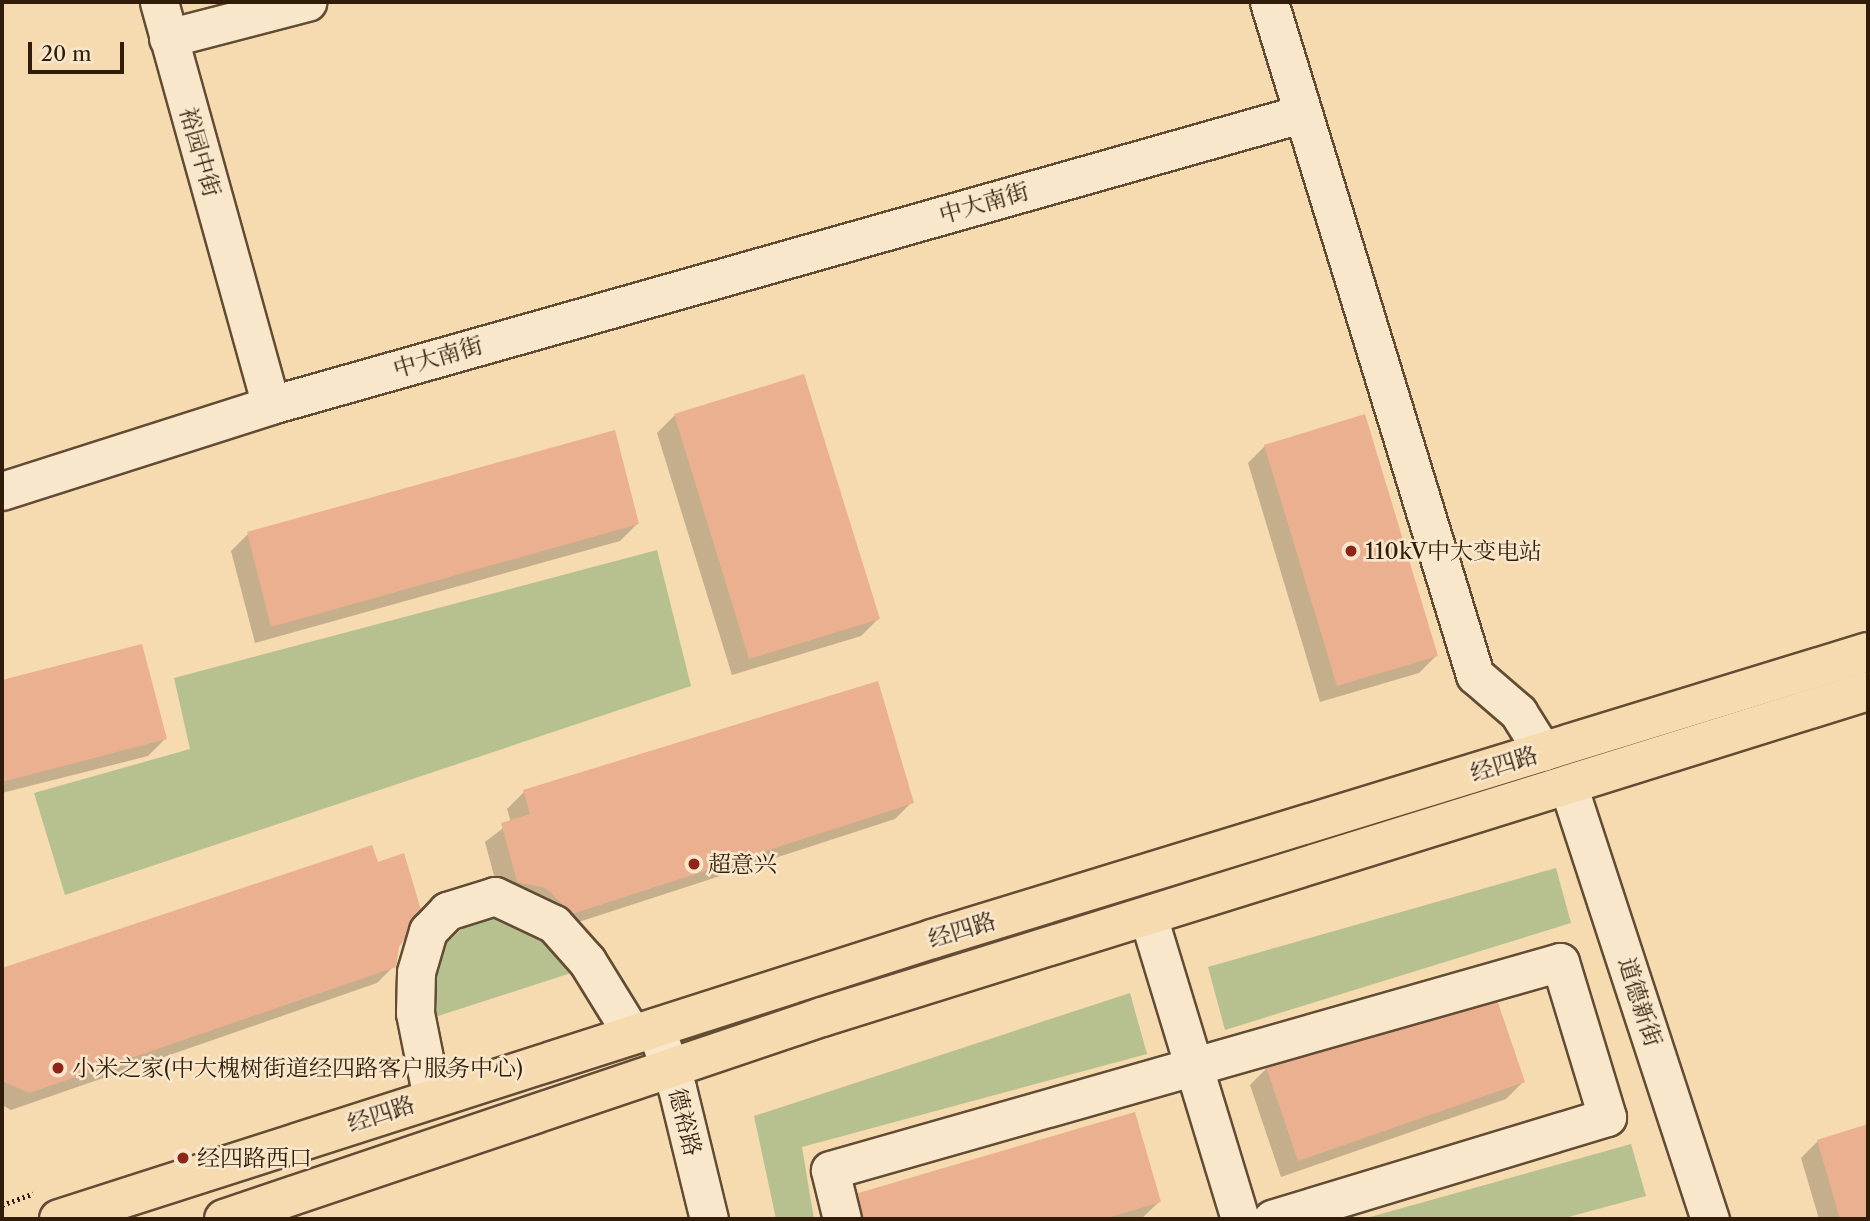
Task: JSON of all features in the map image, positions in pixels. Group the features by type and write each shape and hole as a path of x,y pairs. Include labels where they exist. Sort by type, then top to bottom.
{"main road":[{"name":"经四路","path":"59,1219 643,1030 1868,652"},
{"name":"经四路","path":"223,1219 671,1068 1868,691"}],"street":[{"name":"裕园中街","path":"159,2 271,405"},
{"path":"169,38 307,2"},
{"path":"1269,2 1301,114 1475,675 1525,720 1544,752"},
{"name":"中大南街","path":"2,491 271,405 1301,114"},
{"name":"道德新街","path":"1568,785 1710,1219"},
{"name":"德裕路","path":"432,1098 415,1013 416,972 428,931 459,907 495,896 554,924 587,961 671,1068 709,1219"},
{"path":"1148,916 1240,1219"},
{"path":"842,1219 830,1170 1192,1063 1560,962 1608,1117 1272,1219"}],"green space":[{"path":"657,550 691,686 65,895 34,793 190,749 174,678"},
{"path":"1556,868 1571,923 1225,1030 1208,967"},
{"path":"493,916 517,919 551,940 574,972 432,1018 432,973 447,943 466,925"},
{"path":"1130,993 1147,1054 802,1147 814,1219 776,1219 754,1116"},
{"path":"1631,1144 1646,1196 1561,1219 1363,1219"}],"building":[{"path":"804,374 880,619 749,659 674,414"},
{"name":"110kV中大变电站","path":"1365,414 1438,656 1337,686 1264,445"},
{"path":"615,430 639,524 271,627 247,532"},
{"path":"142,644 167,739 2,782 2,680"},
{"path":"878,681 914,803 572,914 546,888 517,882 501,823 530,814 523,790"},
{"path":"372,845 378,862 404,853 422,913 399,947 396,967 29,1093 2,1081 2,968"},
{"path":"1493,988 1525,1082 1298,1161 1266,1067"},
{"path":"1135,1112 1161,1202 1104,1219 862,1219 855,1194"},
{"path":"1868,1124 1868,1219 1840,1219 1817,1140"}],"place":[{"name":"110kV中大变电站","path":"1351,551"},
{"name":"超意兴","path":"694,864"},
{"name":"小米之家(中大槐树街道经四路客户服务中心)","path":"58,1068"},
{"name":"经四路西口","path":"183,1158"}]}
